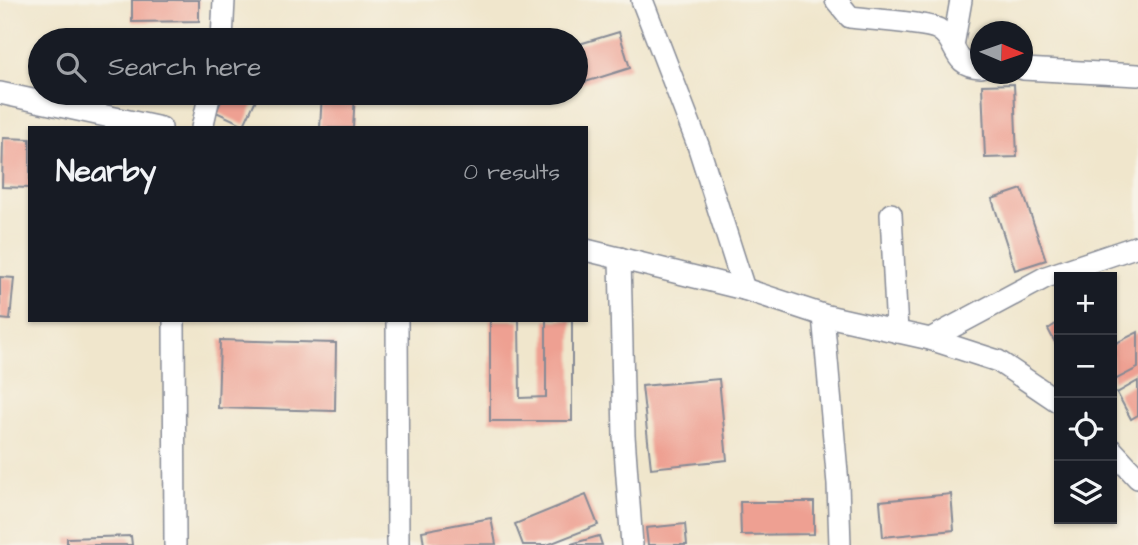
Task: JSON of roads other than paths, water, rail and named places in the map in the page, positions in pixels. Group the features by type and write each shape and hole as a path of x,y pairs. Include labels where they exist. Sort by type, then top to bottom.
{"street":[{"path":"223,28 224,0"},
{"path":"642,0 698,145 744,289"},
{"path":"836,0 850,17 938,29 953,46 959,60 970,66"},
{"path":"953,46 961,0"},
{"path":"1033,70 1138,75"},
{"path":"0,93 28,99"},
{"path":"55,105 152,126"},
{"path":"202,126 207,105"},
{"path":"891,214 897,332"},
{"path":"929,339 1046,277 1138,246"},
{"path":"588,250 744,289 823,315 929,339 998,361 1054,399"},
{"path":"620,258 624,436 632,545"},
{"path":"823,315 838,484 840,545"},
{"path":"174,322 175,545"},
{"path":"397,322 398,545"},
{"path":"1117,455 1138,478"}]}
